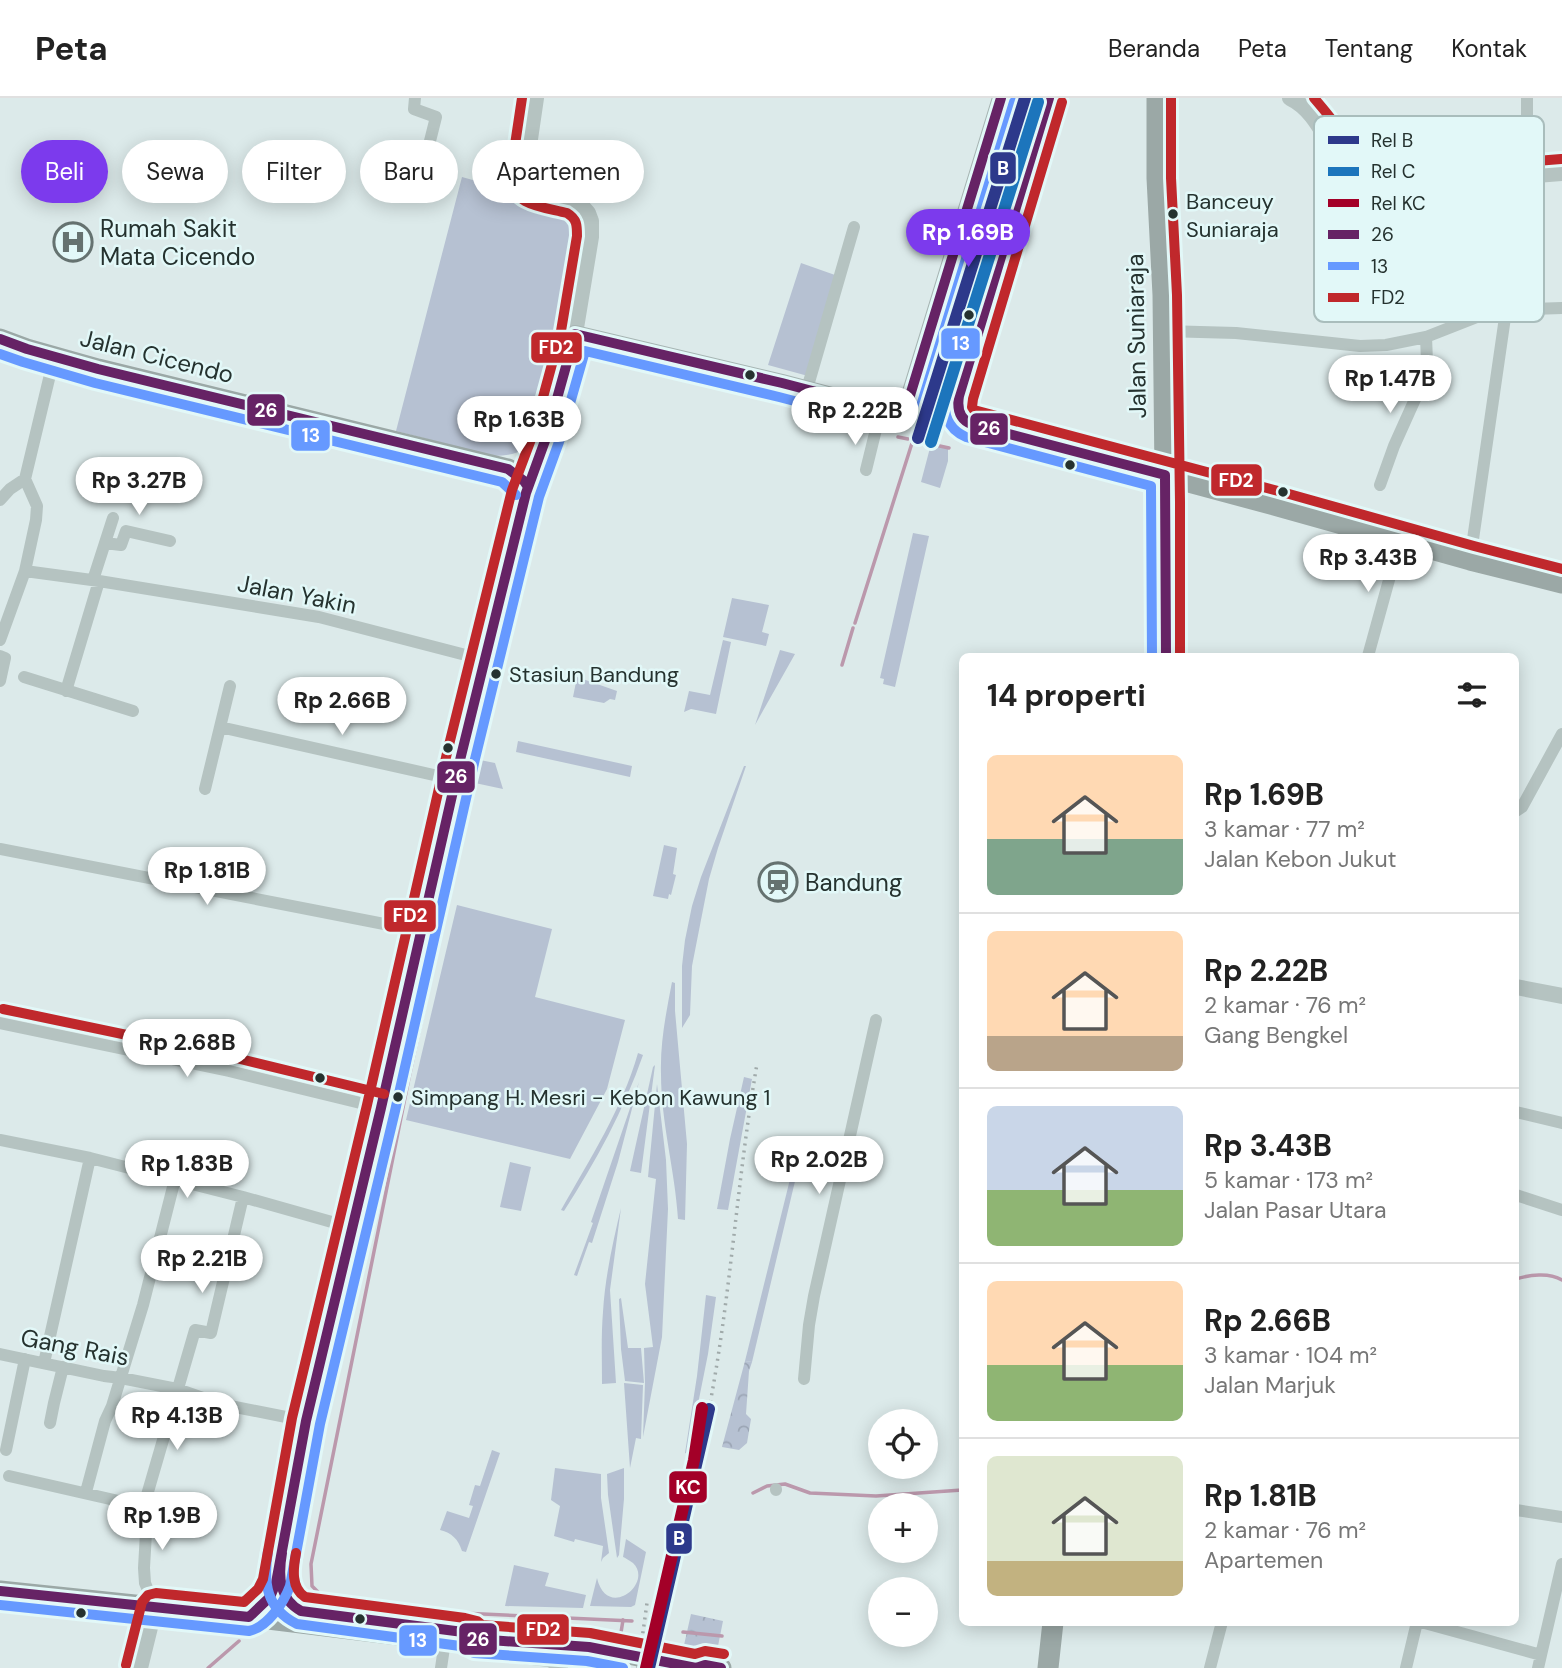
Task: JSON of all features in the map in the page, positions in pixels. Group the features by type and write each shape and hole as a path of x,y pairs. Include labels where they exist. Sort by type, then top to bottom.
{"main road":[{"path":"249,1617 270,1597 276,1583 306,1421 456,780 528,487 546,439 575,334 808,384 881,409 900,409 908,402 1000,98"},
{"path":"1049,98 959,396 958,405 965,422 1562,583"},
{"path":"1144,98 1151,162 1157,178"},
{"name":"Jalan Suniaraja","path":"1157,98 1167,502 1166,653"},
{"name":"Jalan Cicendo","path":"0,339 54,358 508,469 528,487"},
{"path":"508,469 532,455 546,439"},
{"path":"279,1568 280,1584 295,1608 314,1613 471,1634 459,1641"},
{"path":"0,1591 459,1641 589,1647 694,1667 705,1665 721,1668"},
{"path":"1047,1666 1052,1626"}],"street":[{"path":"415,98 414,109 436,117 430,140"},
{"path":"536,98 524,180 526,185 572,200 581,205 591,221 591,237 575,334"},
{"path":"1527,98 1527,116"},
{"path":"1294,99 1314,120"},
{"path":"1544,175 1562,173"},
{"path":"808,384 853,227"},
{"path":"1544,308 1562,308"},
{"path":"1164,331 1236,333 1360,346 1386,345 1426,337 1464,322"},
{"path":"1469,560 1504,322"},
{"path":"1380,485 1424,377 1427,361 1426,337"},
{"path":"0,640 25,571 36,520 37,506 25,479 54,358"},
{"path":"866,470 881,409"},
{"path":"0,500 25,479"},
{"path":"66,691 113,518"},
{"path":"105,543 121,545 126,531 170,541"},
{"path":"1369,653 1400,540"},
{"name":"Jalan Yakin","path":"25,571 319,617 485,660"},
{"path":"0,656 5,658 0,681"},
{"path":"24,677 133,711"},
{"path":"205,789 230,686"},
{"path":"220,727 456,780"},
{"path":"1519,809 1560,742"},
{"path":"0,849 420,931"},
{"path":"1519,988 1562,996"},
{"path":"804,1379 814,1296 876,1020"},
{"path":"0,1023 229,1071 381,1108"},
{"path":"1519,1113 1562,1123"},
{"path":"0,1140 175,1179 353,1228"},
{"path":"44,1363 90,1158"},
{"path":"86,1492 105,1421 143,1305 175,1179"},
{"path":"1519,1196 1562,1210"},
{"path":"141,1668 155,1607 145,1583 145,1507 195,1330 211,1333 243,1197"},
{"name":"Gang Rais","path":"0,1354 177,1390 220,1404 306,1421"},
{"path":"5,1450 25,1359"},
{"path":"50,1423 63,1367"},
{"path":"9,1476 145,1507"},
{"path":"1519,1510 1562,1517"},
{"path":"1431,1626 1540,1662 1562,1564"},
{"path":"1210,1668 1221,1626"},
{"path":"1406,1668 1418,1626"},
{"path":"442,1668 459,1641 463,1648 471,1652 550,1661 562,1668"}],"green space":[{"path":"1033,98 1042,98 947,415 937,411"},
{"path":"462,177 472,180 472,203 555,203 576,209 586,218 588,235 538,437 523,450 507,455 493,456 396,431 455,203 458,203"},
{"path":"801,263 835,275 808,376 768,365"},
{"path":"931,444 948,449 948,461 940,488 921,482"},
{"path":"913,533 929,536 895,687 883,684 884,679 880,678"},
{"path":"732,598 769,605 762,632 769,634 766,646 723,637"},
{"path":"723,640 731,642 716,714 691,709 684,712 689,691 710,695"},
{"path":"780,650 795,654 755,725"},
{"path":"577,677 617,691 615,700 610,699 604,703 573,697"},
{"path":"518,741 632,766 630,777 516,752"},
{"path":"480,760 495,763 503,789 475,783"},
{"path":"744,766 709,879 692,966 690,1015 682,1028 682,966 692,906"},
{"path":"664,845 677,848 673,874 676,875 668,899 653,896"},
{"path":"457,905 552,929 535,997 625,1020 607,1089 570,1159 406,1120"},
{"path":"672,982 675,983 687,1144 685,1220 678,1219 662,1092 662,1039"},
{"path":"638,1053 643,1055 618,1115 576,1192 564,1211 561,1210 614,1114"},
{"path":"655,1065 641,1173 630,1171 653,1067"},
{"path":"744,1077 752,1079 728,1210 717,1209 730,1139"},
{"path":"639,1082 618,1162 592,1243 589,1242 577,1276 574,1275"},
{"path":"657,1084 666,1160 668,1209 662,1337 643,1437 644,1348 653,1347 645,1284 656,1179 648,1177"},
{"path":"796,1155 801,1156 752,1362 745,1361"},
{"path":"510,1162 531,1167 521,1211 500,1207"},
{"path":"621,1208 610,1290 616,1383 602,1384 604,1299"},
{"path":"706,1295 716,1297 708,1354 688,1454 685,1453"},
{"path":"621,1298 628,1348 641,1348 644,1383 625,1381 621,1349"},
{"path":"745,1361 752,1362 746,1414 751,1419 747,1443 739,1450 722,1447"},
{"path":"624,1383 643,1385 641,1439 636,1438 630,1468"},
{"path":"492,1450 500,1453 466,1552 462,1551 454,1537 440,1530 447,1511 469,1518 473,1506 469,1505 475,1485 480,1486"},
{"path":"555,1468 601,1474 601,1498 609,1553 601,1562 603,1546 554,1536 560,1506 551,1500"},
{"path":"624,1468 624,1499 617,1558 607,1474"},
{"path":"626,1539 646,1552 635,1605 590,1606 597,1578 602,1591 610,1597 627,1594 638,1580 638,1571 633,1563 623,1557"},
{"path":"514,1565 549,1573 545,1586 586,1595 583,1608 505,1606"},
{"path":"691,1614 723,1621 715,1661 682,1654"}],"waterway":[{"path":"898,437 908,439"},
{"path":"855,623 913,440"},
{"path":"926,443 949,448"},
{"path":"842,665 853,628"},
{"path":"326,1600 312,1586 311,1564 409,1078 457,856 447,854"},
{"path":"1519,1278 1545,1275 1562,1280"},
{"path":"753,1493 767,1486 785,1484 810,1493 876,1496 959,1490"},
{"path":"318,1605 326,1600 461,1613 632,1621"},
{"path":"619,1645 623,1620"},
{"path":"683,1632 722,1636"},
{"path":"208,1668 239,1641"}],"railway":[{"path":"709,1409 757,1064"},
{"path":"638,1668 647,1603"},
{"path":"655,1668 662,1614"}],"rail line":[{"name":"B","path":"918,438 1025,98"},
{"name":"C","path":"931,442 1038,102"},
{"name":"KC","path":"646,1668 694,1460 702,1408"},
{"name":"B","path":"649,1668 709,1409"}],"transit line":[{"name":"FD2","path":"126,1665 142,1602 148,1595 156,1593 244,1602 258,1589 263,1579 292,1418 447,753 512,490 533,434 561,331 577,236 576,225 575,220 567,213 531,204 523,200 512,187 510,178 522,98"},
{"name":"26","path":"0,1591 249,1617 270,1597 276,1583 306,1421 461,756 526,493 546,438 575,334 881,409 902,407 908,402 1001,98"},
{"name":"13","path":"1034,98 946,392 947,419 954,429 966,437 1151,486 1152,653"},
{"name":"26","path":"1049,98 959,396 959,409 961,416 971,424 1165,475 1166,653"},
{"name":"FD2","path":"1171,98 1171,178 1177,295 1180,653"},
{"name":"FD2","path":"1314,98 1329,116"},
{"name":"13","path":"0,1605 249,1631 263,1625 284,1599 290,1586 320,1424 475,759 539,497 559,442 585,351 879,423 893,424 914,416 921,406 1014,102"},
{"name":"FD2","path":"1062,102 973,399 974,410 1562,569"},
{"name":"FD2","path":"1544,160 1561,159"},
{"name":"26","path":"0,339 98,369 508,469 528,487"},
{"name":"13","path":"0,354 95,383 502,482 516,495"},
{"name":"FD2","path":"3,1009 232,1057 384,1094"},
{"name":"13","path":"268,1551 266,1573 269,1594 279,1611 297,1624 460,1646 474,1653 587,1661 623,1668"},
{"name":"26","path":"282,1553 280,1578 284,1593 301,1611 463,1632 476,1639 589,1647 696,1668 705,1665 721,1668"},
{"name":"FD2","path":"296,1553 295,1583 305,1597 465,1618 482,1625 590,1633 695,1654 705,1651 724,1654"}],"place":[{"name":"Banceuy Suniaraja","path":"1173,214"},
{"name":"Rumah Sakit Mata Cicendo","path":"73,242"},
{"name":"Stasiun Bandung","path":"496,674"},
{"name":"Bandung","path":"778,882"},
{"name":"Simpang H. Mesri - Kebon Kawung 1","path":"398,1097"}]}
